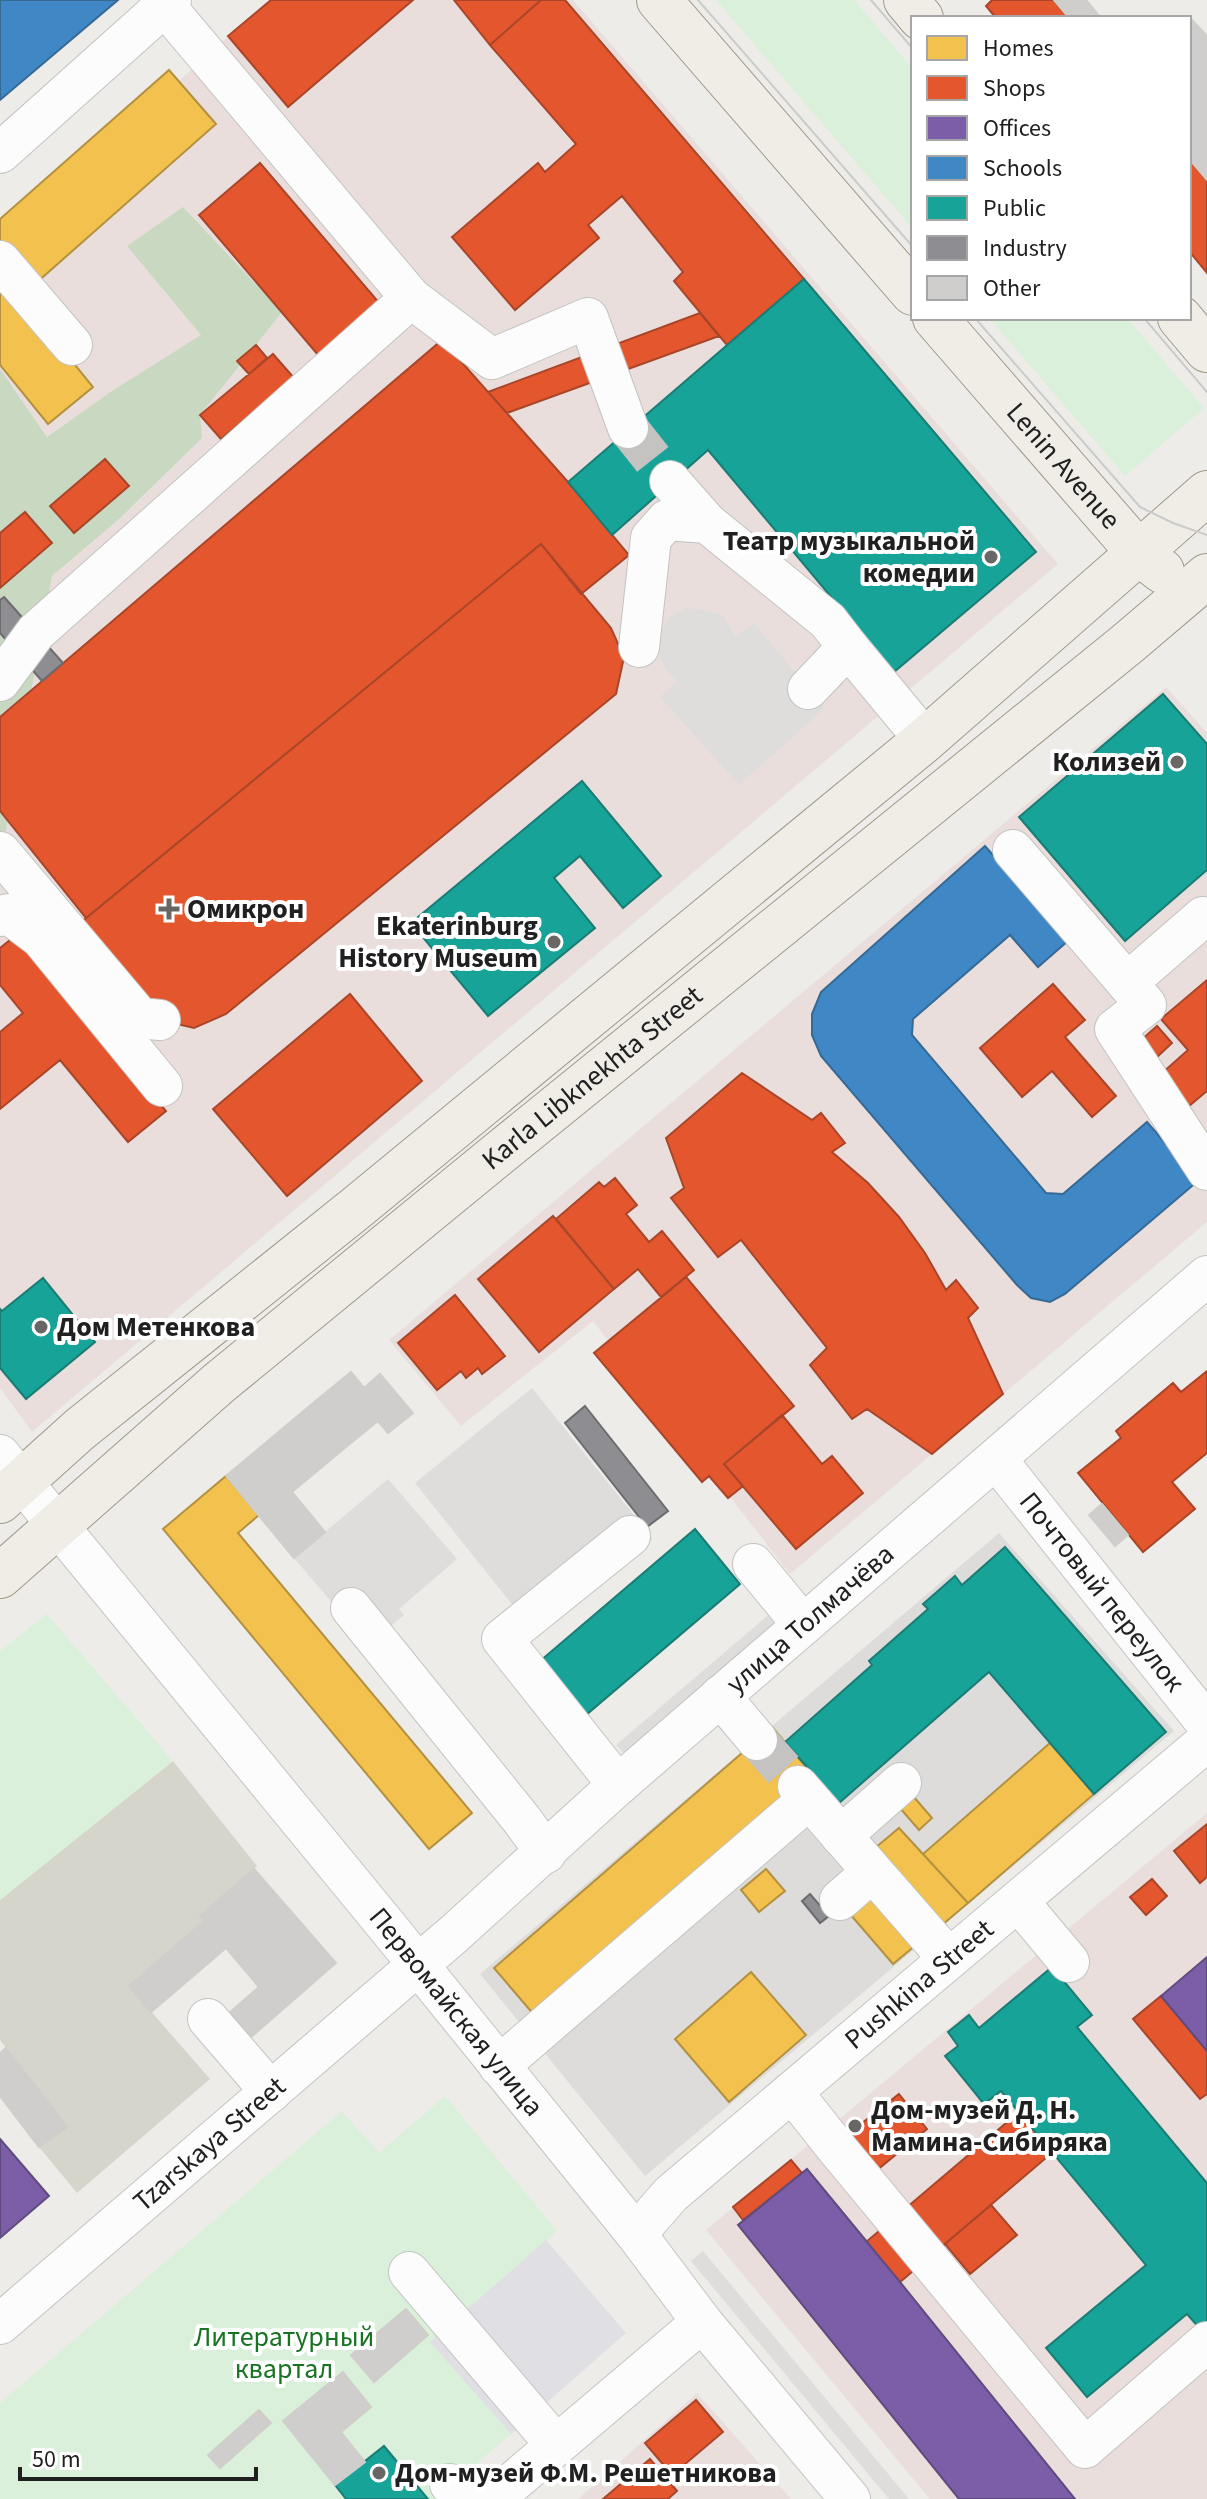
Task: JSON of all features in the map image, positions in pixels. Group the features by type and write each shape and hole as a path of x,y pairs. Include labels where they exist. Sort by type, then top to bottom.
{"main road":[{"path":"659,0 911,291"},
{"path":"906,0 919,16"},
{"name":"Lenin Avenue","path":"937,320 1139,553 1164,572 1202,585"},
{"path":"1182,320 1207,350"},
{"name":"Karla Libknekhta Street","path":"7,1479 80,1429 367,1199 925,740 1207,493"},
{"name":"Karla Libknekhta Street","path":"0,1576 231,1373 1202,585"}],"street":[{"path":"0,153 165,2 411,298 492,359 588,318 628,428"},
{"path":"0,261 72,345"},
{"path":"0,681 36,632 411,298"},
{"path":"670,481 707,523 828,621 925,740"},
{"path":"639,647 651,538 667,520 707,523"},
{"path":"808,689 848,647"},
{"path":"1013,850 1146,1005 1115,1029 1194,1121 1207,1170"},
{"path":"0,852 140,1018 160,1020"},
{"path":"0,916 9,914 41,938 162,1086"},
{"path":"1127,983 1203,917"},
{"name":"улица Толмачёва","path":"418,1965 618,1785 1207,1276"},
{"name":"Почтовый переулок","path":"996,1459 1207,1724"},
{"name":"Первомайская улица","path":"7,1479 59,1526 418,1965 636,2234 828,2491"},
{"path":"618,1785 502,1639 630,1536"},
{"path":"753,1564 803,1625"},
{"path":"351,1608 546,1853"},
{"path":"720,1696 757,1740"},
{"name":"Pushkina Street","path":"636,2234 671,2194 1207,1741"},
{"path":"841,1836 901,1783"},
{"path":"499,2066 804,1792 871,1873 949,1959"},
{"path":"840,1900 871,1873"},
{"path":"1018,1901 1069,1962"},
{"name":"Tzarskaya Street","path":"0,2324 418,1965"},
{"path":"208,2019 271,2092"},
{"path":"792,2092 1085,2448 1207,2342"},
{"path":"409,2272 556,2445"},
{"path":"493,2499 702,2322"}],"shaded area":[{"path":"269,0 573,0 1058,564 32,1432 0,1388 0,241"},
{"path":"686,608 722,615 736,636 754,623 825,708 739,785 660,697 677,681 666,670 657,651 658,632 671,616"},
{"path":"1166,687 1207,733 1207,1222 790,1574 593,1321 461,1426 389,1340"},
{"path":"532,1388 653,1539 535,1633 415,1483"},
{"path":"388,1479 457,1559 399,1609 404,1615 368,1645 294,1558"},
{"path":"999,1533 1174,1731 645,2176 480,1974"},
{"path":"772,1612 786,1628 631,1761 616,1745"},
{"path":"173,1761 257,1866 200,1916 204,1921 129,1986 210,2079 77,2193 39,2147 66,2126 0,2040 0,1900"},
{"path":"1207,1813 1207,2499 930,2499 706,2230"},
{"path":"546,2240 626,2333 511,2434 430,2342"},
{"path":"703,2251 909,2499 889,2499 691,2261"},
{"path":"697,2393 791,2499 578,2499"}],"green space":[{"path":"716,0 854,0 911,67 911,227"},
{"path":"183,207 282,312 200,415 202,438 118,520 52,576 0,863 0,369 47,437 112,391 201,335 127,246"},
{"path":"991,320 1129,320 1204,408 1125,476"},
{"path":"47,1614 173,1761 0,1900 0,1651"},
{"name":"Литературный квартал","path":"445,2096 557,2231 431,2342 511,2434 436,2499 0,2499 0,2403 342,2111 379,2153"}],"building: Homes":[{"path":"169,70 216,124 35,284 0,243 0,219"},
{"path":"0,272 93,387 48,424 0,365"},
{"path":"226,1476 259,1515 238,1533 472,1813 429,1849 163,1529"},
{"path":"772,1727 812,1774 535,2016 494,1968"},
{"path":"1050,1743 1094,1794 968,1903 923,1854"},
{"path":"913,1796 932,1818 919,1830 900,1808"},
{"path":"899,1828 968,1903 942,1925 875,1848"},
{"path":"766,1869 785,1891 759,1912 741,1890"},
{"path":"873,1895 916,1945 893,1964 850,1914"},
{"path":"751,1972 806,2035 729,2102 675,2039"}],"building: Shops":[{"path":"271,0 413,0 288,107 228,36"},
{"path":"454,0 541,0 490,45"},
{"path":"541,0 565,0 804,279 727,345 674,281 683,272 622,196 588,225 599,238 515,310 452,237 538,163 545,172 576,144 490,45"},
{"path":"992,0 1054,0 1067,16 994,16 986,6"},
{"path":"1191,161 1207,180 1207,273 1191,253"},
{"path":"260,163 380,304 319,356 199,215"},
{"path":"700,313 719,336 507,413 488,392"},
{"path":"442,340 629,555 581,594 541,544 86,918 0,811 0,717"},
{"path":"256,345 267,358 249,374 237,361"},
{"path":"273,354 294,378 221,439 200,415"},
{"path":"105,459 129,486 74,533 50,506"},
{"path":"25,512 52,543 0,588 0,533"},
{"path":"541,544 611,628 624,657 616,694 226,1014 194,1028 160,1020 79,924"},
{"path":"20,932 166,1111 128,1142 60,1060 0,1109 0,1032 23,1013 0,985 0,948"},
{"path":"1207,980 1207,1091 1189,1106 1162,1073 1188,1050 1161,1019"},
{"path":"1053,984 1085,1020 1065,1037 1116,1096 1092,1117 1052,1071 1022,1097 980,1048"},
{"path":"350,994 422,1081 287,1196 213,1109"},
{"path":"1157,1026 1172,1043 1155,1059 1140,1041"},
{"path":"742,1073 812,1120 821,1113 845,1143 832,1152 868,1183 899,1217 946,1290 956,1280 978,1308 968,1318 1003,1394 932,1454 867,1409 852,1419 810,1365 827,1348 741,1240 718,1257 671,1198 684,1188 666,1138"},
{"path":"615,1178 637,1205 626,1214 649,1242 662,1231 694,1270 661,1297 638,1269 614,1289 556,1219 599,1182 604,1187"},
{"path":"553,1216 614,1289 539,1352 478,1279"},
{"path":"686,1277 794,1406 724,1464 743,1486 728,1498 709,1476 702,1482 594,1353"},
{"path":"455,1295 505,1356 482,1374 478,1368 466,1378 461,1371 437,1390 398,1343"},
{"path":"1207,1371 1207,1453 1172,1482 1195,1509 1143,1552 1078,1473 1121,1438 1116,1431 1173,1383 1181,1392"},
{"path":"782,1415 822,1464 832,1456 863,1493 796,1549 724,1464"},
{"path":"1207,1824 1207,1877 1200,1883 1174,1851"},
{"path":"1152,1879 1167,1896 1146,1915 1130,1897"},
{"path":"1161,1996 1207,2051 1207,2094 1200,2099 1133,2019"},
{"path":"899,2094 927,2129 871,2175 842,2139"},
{"path":"1019,2112 1053,2152 900,2282 866,2242"},
{"path":"791,2160 802,2173 743,2220 733,2207"},
{"path":"991,2205 1017,2235 970,2274 945,2244"},
{"path":"696,2400 723,2432 672,2475 645,2443"},
{"path":"650,2459 677,2491 668,2499 603,2499"}],"building: Offices":[{"path":"1207,1957 1207,2051 1161,1996"},
{"path":"0,2139 49,2196 0,2238"},
{"path":"807,2169 1075,2499 959,2499 738,2225"}],"building: Schools":[{"path":"0,0 118,0 0,100"},
{"path":"985,846 1068,941 1038,967 1010,935 913,1019 912,1035 1046,1193 1063,1194 1147,1122 1198,1181 1065,1294 1050,1302 1031,1298 1017,1285 821,1056 812,1035 812,1014 821,992"}],"building: Public":[{"path":"804,279 1036,552 894,672 708,450 612,535 568,482"},
{"path":"1163,694 1207,744 1207,870 1125,941 1019,817"},
{"path":"582,781 661,876 623,908 580,856 554,878 595,928 488,1016 411,923"},
{"name":"Дом Метенкова","path":"43,1278 95,1342 26,1399 0,1368 0,1309 2,1311"},
{"path":"695,1529 740,1584 586,1715 540,1661"},
{"path":"1005,1547 1166,1732 1094,1794 989,1672 839,1803 785,1742 872,1665 869,1661 928,1609 923,1604 955,1576 962,1585"},
{"path":"1052,1967 1092,2015 1077,2027 1207,2183 1207,2327 1202,2331 1187,2314 1087,2397 1046,2348 1146,2265 1001,2091 984,2104 945,2056 958,2046 948,2032 969,2015 979,2028"},
{"name":"Дом-музей Ф.М. Решетникова","path":"384,2446 428,2499 346,2499 335,2485"}],"building: Industry":[{"path":"4,597 63,663 42,681 0,633 0,600"},
{"path":"585,1406 668,1511 647,1527 565,1423"},
{"path":"810,1894 829,1916 820,1923 802,1901"}],"building: Other":[{"path":"1054,0 1086,0 1099,16 1067,16"},
{"path":"1191,19 1207,36 1207,180 1191,161"},
{"path":"351,1372 364,1388 380,1374 413,1413 388,1433 378,1421 341,1451 306,1409"},
{"path":"306,1409 341,1451 292,1492 325,1532 294,1558 226,1476"},
{"path":"1102,1504 1128,1535 1115,1546 1089,1515"},
{"path":"254,1869 336,1963 250,2038 229,2013 259,1987 226,1948 151,2012 129,1986 204,1921 200,1916"},
{"path":"6,2048 67,2127 39,2147 0,2096 0,2053"},
{"path":"406,2309 428,2335 374,2382 351,2355"},
{"path":"343,2372 371,2407 341,2432 365,2462 335,2485 283,2421"},
{"path":"259,2410 271,2423 220,2468 208,2455"}],"tunnel":[{"path":"628,428 670,481"},
{"path":"757,1740 798,1786"}],"tram line":[{"path":"698,0 911,245"},
{"path":"871,0 911,47"},
{"path":"977,320 1140,507 1207,535"},
{"path":"1146,320 1207,392"}],"place":[{"name":"Театр музыкальной комедии","path":"991,557"},
{"name":"Колизей","path":"1177,762"},
{"name":"Омикрон","path":"169,909"},
{"name":"Ekaterinburg History Museum","path":"554,942"},
{"name":"Дом Метенкова","path":"41,1327"},
{"name":"Дом-музей Д. Н. Мамина-Сибиряка","path":"855,2126"},
{"name":"Дом-музей Ф.М. Решетникова","path":"379,2473"}]}
